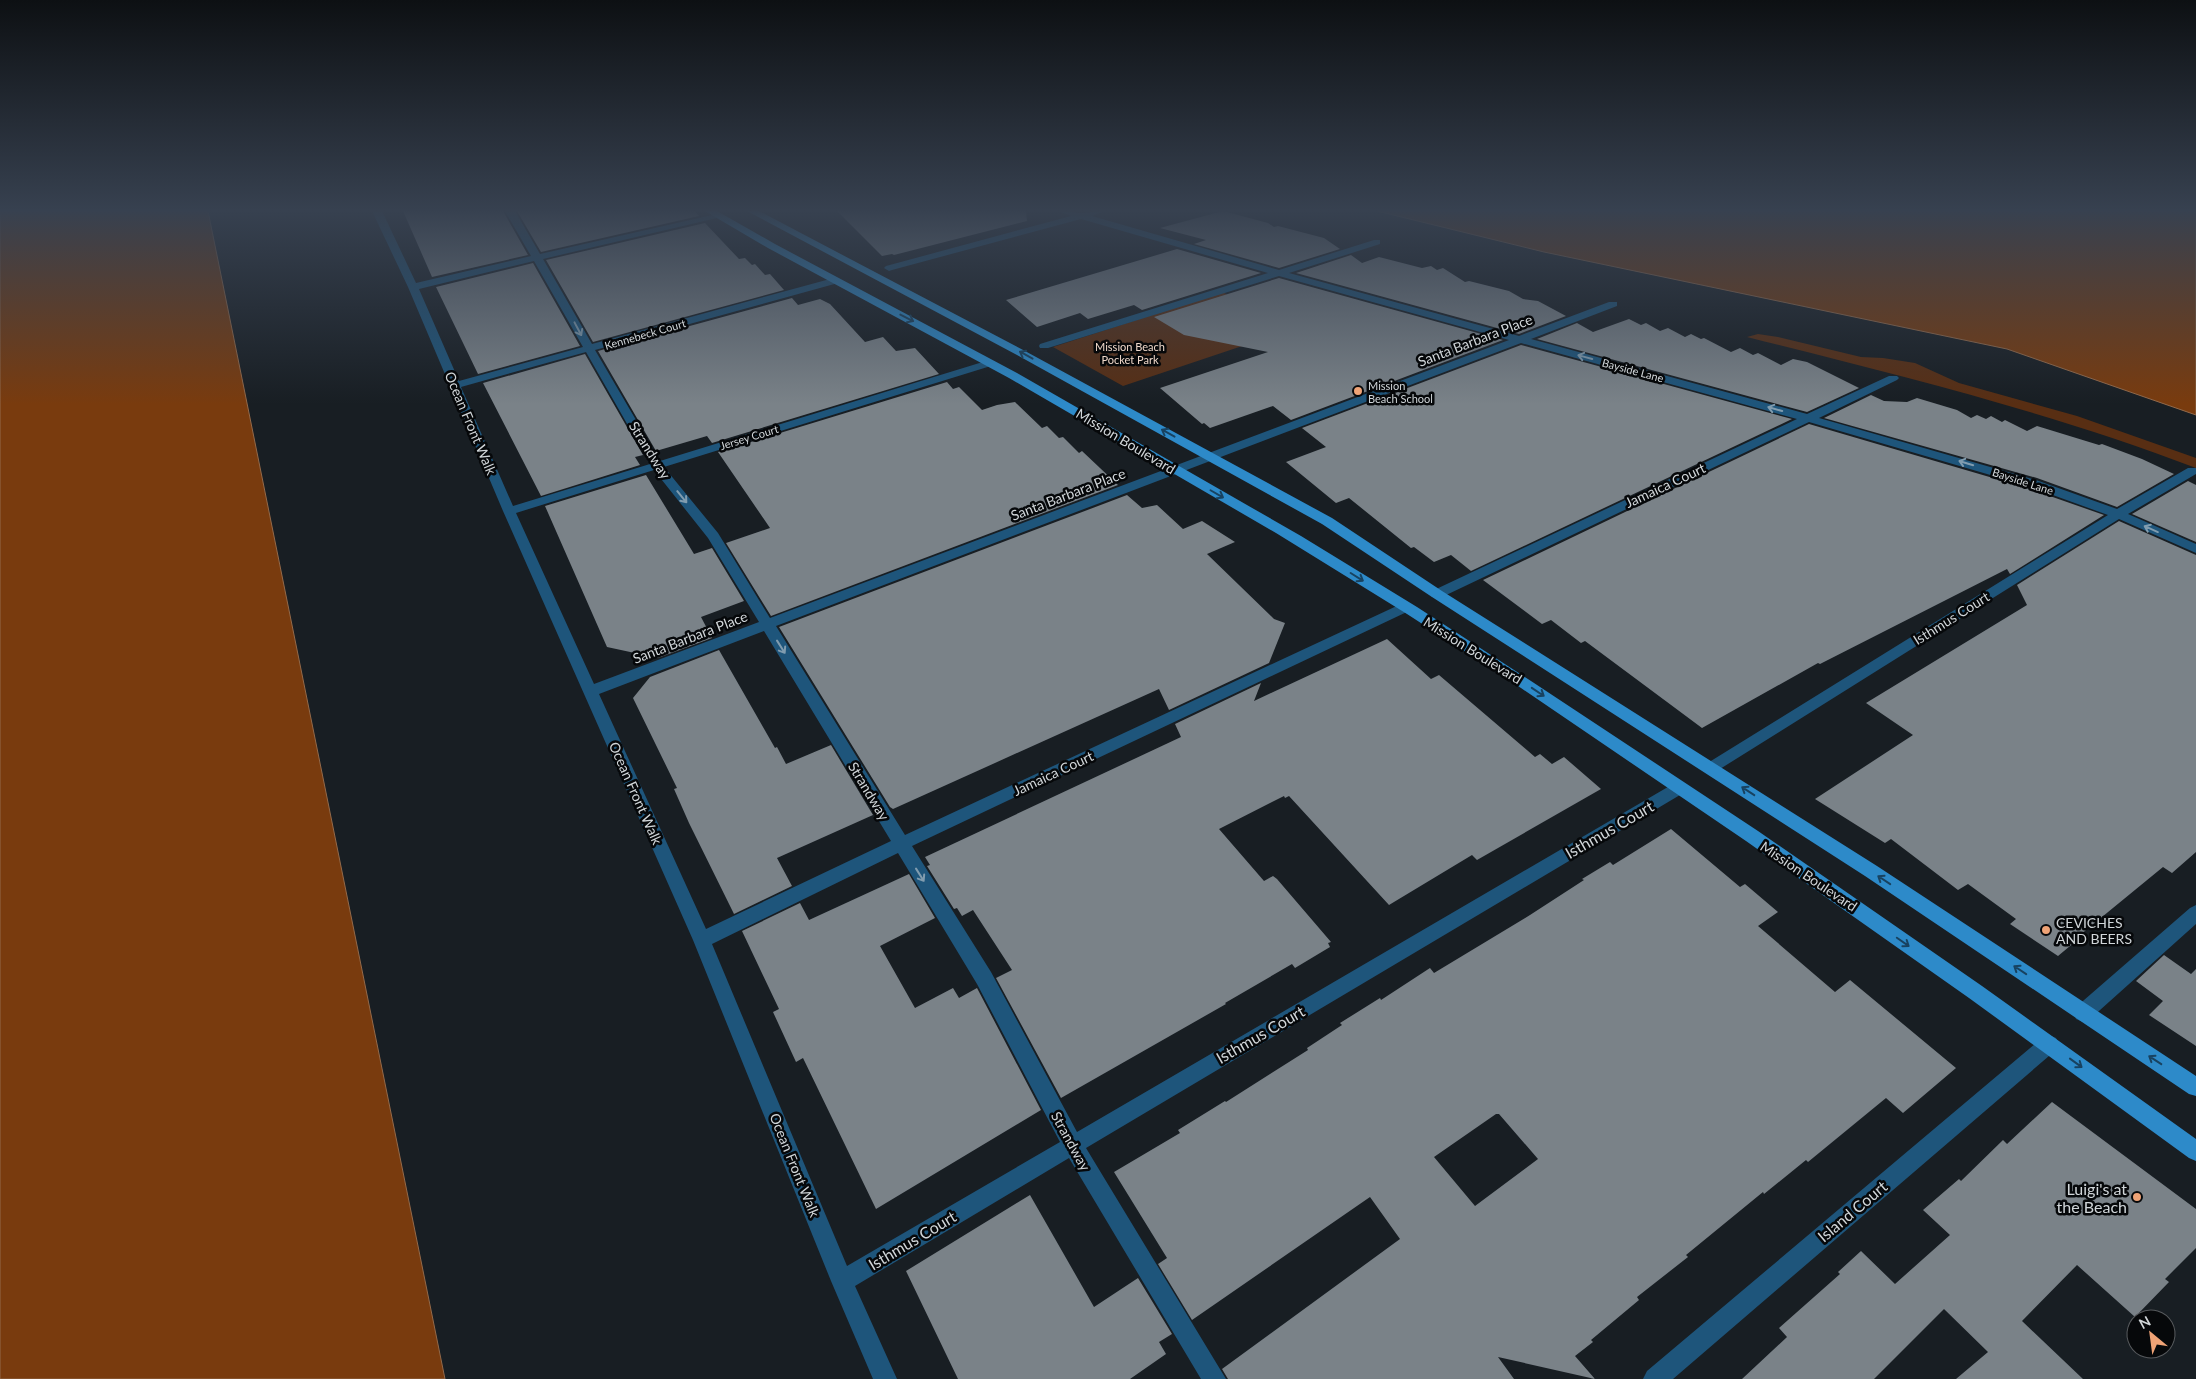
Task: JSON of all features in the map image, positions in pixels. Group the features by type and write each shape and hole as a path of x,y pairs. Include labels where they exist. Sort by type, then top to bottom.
{"main road":[{"name":"Mission Boulevard","path":"824,275 916,322 1070,407 1174,470 1292,536 1406,607 1536,690 1845,901 2049,1044 2196,1151"},
{"name":"Mission Boulevard","path":"876,275 1211,456 1327,521 1437,594 1712,768 2196,1087"}],"street":[{"name":"Ocean Front Walk","path":"407,275 509,511 702,940 842,1281 885,1379"},
{"path":"413,287 462,275"},
{"name":"Strandway","path":"547,275 657,466 713,536 984,978 1072,1144 1214,1379"},
{"path":"1044,346 1270,275"},
{"name":"Bayside Lane","path":"1287,275 1806,418 2032,483 2118,514 2196,548"},
{"name":"Kennebeck Court","path":"455,384 834,281"},
{"name":"Santa Barbara Place","path":"591,691 1613,304"},
{"name":"Jersey Court","path":"509,511 990,363"},
{"name":"Jamaica Court","path":"1437,594 1893,378"},
{"name":"Isthmus Court","path":"1712,768 2118,514 2192,471"},
{"name":"Jamaica Court","path":"702,940 901,844 1406,607"},
{"name":"Isthmus Court","path":"842,1281 1679,788"},
{"path":"2082,1013 2196,913"},
{"name":"Island Court","path":"1655,1379 2049,1044"}],"green space":[{"name":"Mission Beach Pocket Park","path":"1223,292 1281,333 1123,386 1053,347"},
{"path":"1758,334 1861,357 1915,363 1959,383 2077,416 2196,458 2196,468 2030,412 1917,380 1747,337"}],"shaded area":[{"path":"0,275 221,275 445,1379 0,1379"},
{"path":"1655,275 2196,275 2196,415 2007,349"}],"building":[{"path":"483,275 540,275 580,346 478,374 436,287"},
{"path":"555,275 771,275 784,290 593,342"},
{"path":"1089,275 1253,275 1142,310 1134,305 1088,319 1080,313 1037,327 1006,300"},
{"path":"1305,275 1455,275 1465,282 1469,281 1509,291 1523,299 1538,301 1566,316 1519,334"},
{"path":"1279,278 1503,340 1291,420 1273,406 1210,428 1204,423 1202,424 1160,388 1268,352 1184,335 1154,317"},
{"path":"792,298 798,305 820,299 830,304 865,342 883,337 896,351 915,348 939,374 712,443 707,436 656,451 598,351"},
{"path":"1629,319 1641,325 1646,323 1660,331 1668,328 1685,337 1691,334 1701,339 1704,338 1731,352 1740,348 1753,355 1758,353 1781,365 1793,359 1807,362 1859,388 1807,412 1537,339 1577,323 1593,332"},
{"path":"1521,345 1792,419 1471,571 1451,555 1434,562 1414,547 1411,548 1349,498 1336,503 1286,462 1326,447 1302,428"},
{"path":"585,354 643,455 635,457 640,465 541,496 483,383"},
{"path":"947,382 953,389 959,387 982,410 1015,402 1042,428 1047,426 1059,438 1063,437 1079,453 1082,451 1118,485 771,616 726,543 770,528 718,452"},
{"path":"1871,395 1884,401 1907,402 1917,398 1957,410 1971,418 1977,415 1986,419 1991,416 2002,422 2005,420 2027,431 2037,426 2099,445 2102,444 2142,459 2174,474 2117,507 2037,478 1824,418"},
{"path":"1809,424 2027,488 2104,515 2010,574 2007,569 1820,664 1818,663 1702,728 1585,641 1581,643 1551,620 1542,624 1483,580"},
{"path":"646,475 694,554 712,548 744,601 701,617 712,638 658,658 607,647 545,506"},
{"path":"2188,481 2196,485 2196,542 2132,514"},
{"path":"1127,495 1142,508 1157,505 1183,529 1202,521 1235,542 1207,554 1274,619 1285,623 1269,663 1169,710 1159,689 893,809 890,807 779,627"},
{"path":"2119,521 2196,555 2196,852 2172,873 2163,867 2080,935 2082,936 2058,956 2010,924 2016,919 1968,884 1958,890 1891,839 1885,843 1815,799 1913,735 1866,703 2027,605 2017,585"},
{"path":"1387,639 1431,679 1439,675 1535,757 1540,754 1552,764 1564,757 1601,789 1477,860 1472,855 1389,905 1289,796 1285,798 1284,796 1219,829 1264,881 1273,876 1277,879 1331,942 1328,943 1330,947 1295,968 1292,964 1061,1098 996,978 1012,970 973,910 962,916 957,908 954,909 927,866 930,865 925,857 1181,737 1175,724 1261,683 1254,701"},
{"path":"719,650 786,764 831,745 873,815 777,858 792,886 734,914 689,823 674,789 677,788 633,698 650,677"},
{"path":"1671,829 1740,887 1745,884 1778,912 1758,926 1835,992 1850,980 1956,1068 1903,1113 1886,1098 1808,1162 1806,1160 1764,1194 1763,1192 1686,1255 1688,1257 1637,1297 1639,1300 1591,1340 1593,1342 1575,1356 1595,1379 1498,1357 1514,1379 1228,1379 1222,1369 1400,1239 1370,1197 1192,1320 1158,1264 1167,1258 1114,1172 1180,1133 1178,1130 1308,1050 1307,1048 1342,1025 1340,1023 1380,998 1381,1000 1430,968 1434,973 1530,915 1610,862 1613,865","holes":["1496,1114 1499,1114 1538,1159 1475,1206 1434,1157"]},
{"path":"909,874 935,918 880,946 915,1008 953,988 959,998 977,988 1041,1110 876,1209 803,1058 796,1062 773,1012 779,1009 742,931 800,903 809,920"},
{"path":"2164,955 2191,974 2196,969 2196,1046 2149,1015 2163,1001 2136,981"},
{"path":"2052,1102 2196,1209 2196,1248 2165,1279 2169,1282 2143,1309 2126,1309 2077,1265 2022,1321 2083,1379 1956,1379 1988,1352 1944,1309 1874,1379 1742,1379 1787,1337 1779,1328 1840,1274 1838,1272 1861,1251 1895,1284 1950,1235 1923,1210 1959,1179 1961,1181 2003,1140 2007,1144"},
{"path":"1030,1195 1094,1307 1138,1278 1172,1334 1159,1342 1166,1354 1130,1379 958,1379 906,1271"}],"place":[{"name":"Mission Beach School","path":"1358,391"},
{"name":"CEVICHES AND BEERS","path":"2046,930"},
{"name":"Luigi's at the Beach","path":"2137,1197"}]}
